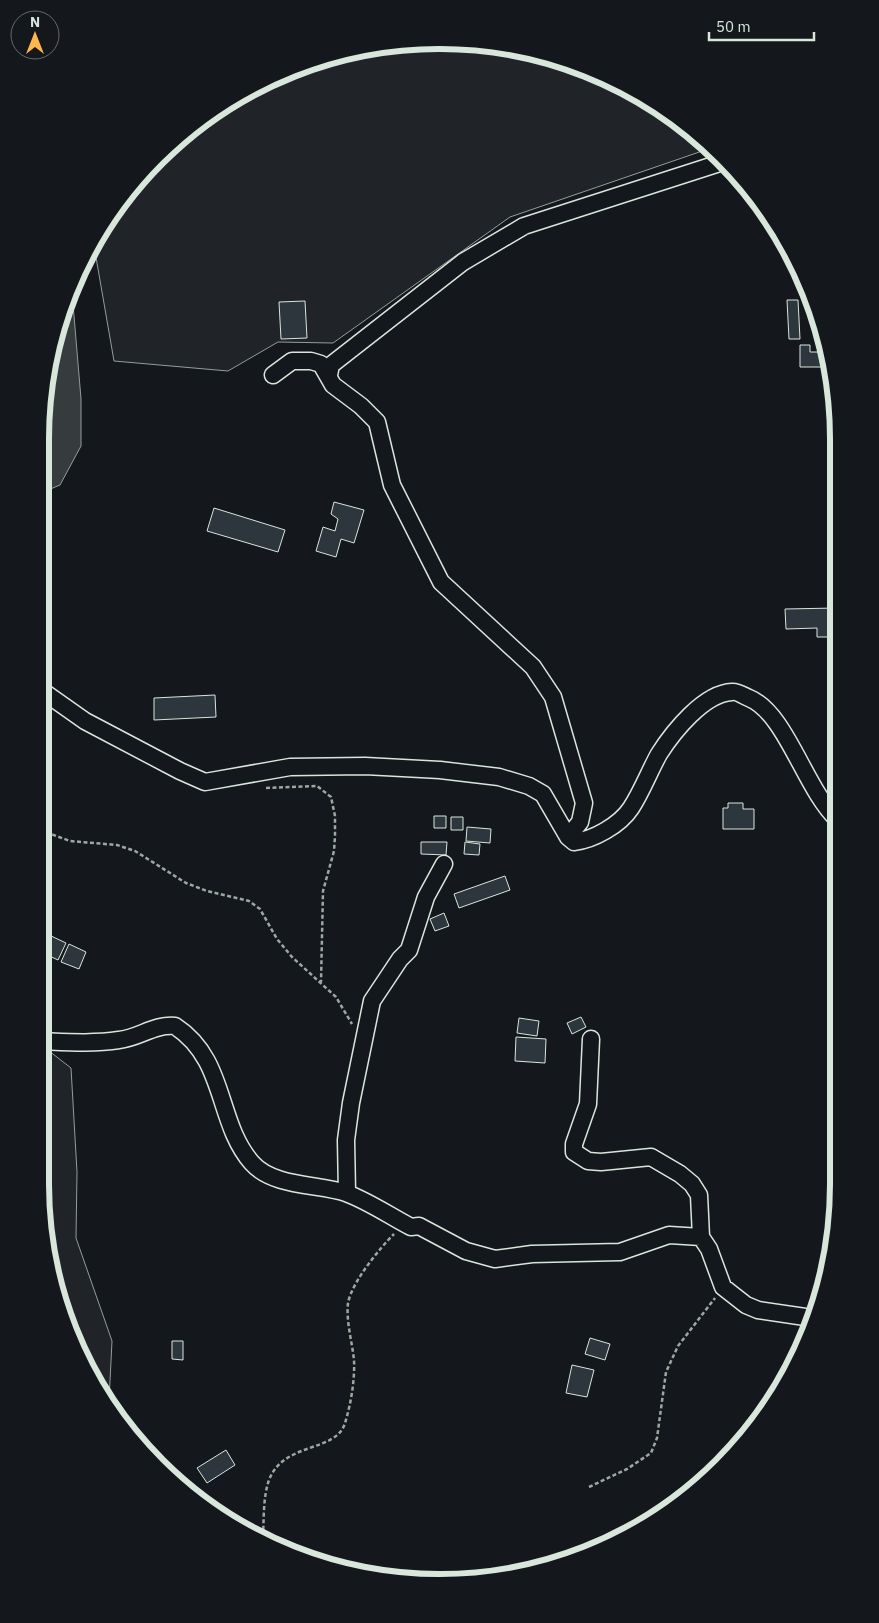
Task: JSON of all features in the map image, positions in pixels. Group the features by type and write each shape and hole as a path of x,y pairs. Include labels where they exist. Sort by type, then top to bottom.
{"street":[{"path":"329,375 330,365 426,289 463,262 524,226 717,164"},
{"path":"273,375 292,361 311,361 321,364 333,385 361,406 377,422 392,485 441,582 533,667 553,696 584,803 580,822 568,837"},
{"path":"49,696 85,721 180,771 205,782 290,767 309,766 365,766 440,770 499,777 529,786 543,794 568,837 574,842 586,841 611,826 630,810 660,752 696,709 712,697 733,691 758,701 772,715 812,786 830,810"},
{"path":"347,1194 346,1140 351,1103 372,1001 400,958 409,950 426,897 444,864"},
{"path":"49,1041 120,1040 157,1026 175,1026 190,1039 213,1070 236,1142 254,1165 278,1179 347,1194 411,1226 419,1226 466,1251 495,1259 532,1254 620,1252 669,1235 702,1236"},
{"path":"591,1038 590,1093 574,1144 574,1152 588,1161 601,1162 651,1157 680,1174 692,1184 699,1195 702,1236 709,1248 723,1287 746,1305 758,1310 807,1317"}],"path":[{"path":"261,788 317,786 331,797 335,816 335,836 334,851 323,890 321,982"},
{"path":"49,833 70,841 117,845 135,851 186,883 207,891 249,901 260,909 277,939 292,957 336,997 363,1045"},
{"path":"263,1532 265,1493 270,1478 283,1459 296,1452 328,1441 340,1434 345,1424 354,1376 348,1301 354,1287 378,1251 393,1234 411,1226"},
{"path":"589,1487 627,1469 650,1453 657,1438 666,1372 678,1346 723,1287"}],"shaded area":[{"path":"414,50 465,50 516,56 565,69 612,89 657,115 702,151 510,217 333,343 278,342 228,371 114,361 96,255 115,222 129,202 163,163 202,129 244,101 290,78 314,69 363,56"},
{"path":"73,303 81,399 81,446 60,485 49,490 50,414 56,363"},
{"path":"49,1051 71,1068 77,1172 76,1238 112,1341 109,1392 78,1333 69,1309 56,1260 52,1235 49,1184"}],"building":[{"path":"787,300 798,300 800,339 789,339"},
{"path":"305,301 307,338 281,339 279,302"},
{"path":"800,345 810,345 810,352 820,352 824,367 800,367"},
{"path":"334,502 364,510 354,543 341,539 336,557 316,551 323,527 335,531 338,519 331,514"},
{"path":"214,508 285,530 278,552 207,531"},
{"path":"830,608 830,637 817,637 817,628 786,629 785,609"},
{"path":"215,695 216,717 154,720 154,698"},
{"path":"728,803 743,803 743,809 754,809 754,829 723,829 723,808 728,808"},
{"path":"434,816 446,816 446,828 434,828"},
{"path":"451,817 463,817 463,830 451,830"},
{"path":"467,827 491,829 490,843 466,841"},
{"path":"421,842 447,842 446,855 421,854"},
{"path":"465,842 480,844 479,855 464,854"},
{"path":"505,876 510,890 459,908 454,894"},
{"path":"444,913 449,926 435,931 430,919"},
{"path":"49,935 66,943 58,960 49,956"},
{"path":"69,944 86,952 79,969 61,962"},
{"path":"581,1017 586,1027 572,1034 567,1023"},
{"path":"519,1018 539,1021 537,1036 517,1033"},
{"path":"516,1037 546,1039 545,1063 515,1061"},
{"path":"590,1338 610,1344 605,1360 585,1354"},
{"path":"172,1341 183,1341 183,1360 172,1359"},
{"path":"572,1365 594,1370 587,1397 566,1393"},
{"path":"226,1450 235,1465 207,1483 197,1468"}]}
